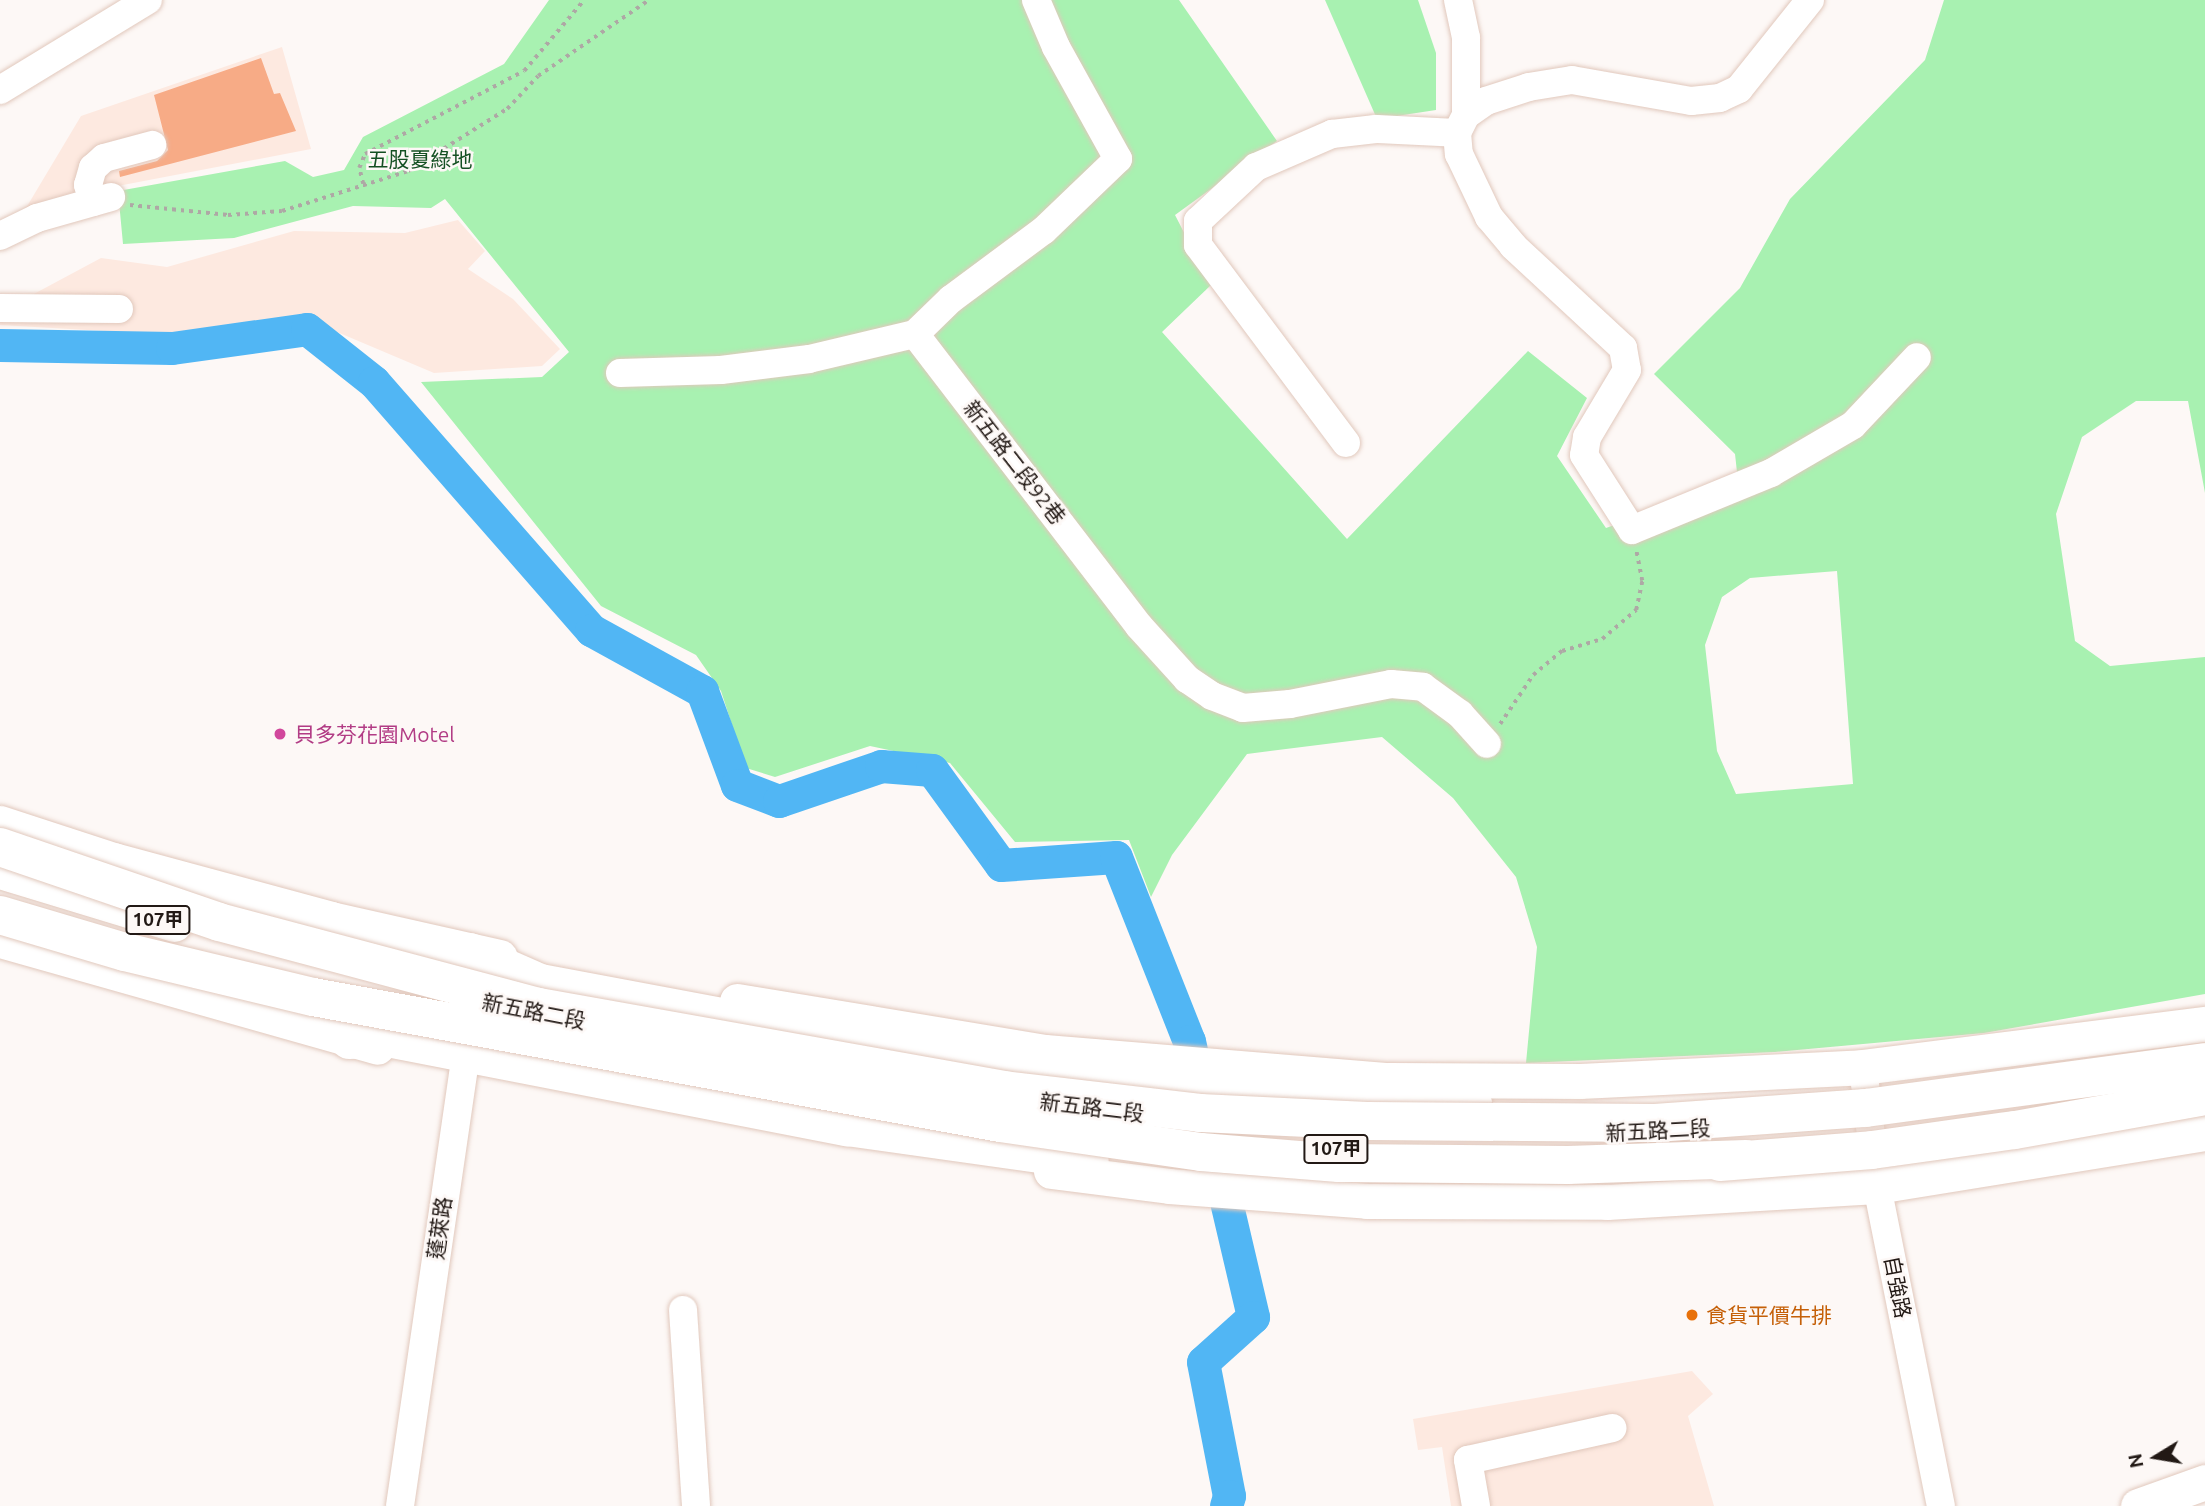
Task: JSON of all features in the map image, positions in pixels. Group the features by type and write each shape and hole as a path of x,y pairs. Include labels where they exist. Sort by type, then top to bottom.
{"highway":[{"path":"0,847 219,922 442,984 741,1046 1004,1090 1200,1113 1367,1121 1655,1123 1878,1107 2205,1062"},
{"path":"0,915 125,952 313,997 1000,1124 1201,1152 1339,1163 1568,1165 1746,1159 1872,1150 2015,1130 2205,1097"},
{"path":"470,952 540,982 795,1033 998,1069 1142,1086 1573,1113 1739,1118"},
{"path":"349,1040 468,1036 848,1126 1090,1161 1432,1184 1567,1180 1746,1159"},
{"path":"2122,1073 2205,1050"}],"main road":[{"name":"107甲","path":"0,823 126,864 368,929 470,952 911,1032 1045,1052 1181,1065 1388,1080 1580,1081 1863,1067 2205,1024"},
{"name":"新五路二段","path":"0,871 209,935 316,973 468,1036 730,1123 948,1159 1169,1186 1367,1201 1607,1202 1877,1186 2205,1133"},
{"name":"新五路二段","path":"0,894 93,924 316,973"},
{"path":"0,940 349,1040"},
{"name":"新五路二段","path":"468,1036 898,1081 1199,1120 1401,1132 1656,1133 1869,1127 2029,1118 2205,1083"},
{"name":"新五路二段","path":"468,1036 1000,1117 1253,1146 1592,1156 1869,1127 2205,1062"},
{"path":"1400,1152 1607,1202"},
{"path":"2138,1506 2205,1482"}],"street":[{"path":"0,90 148,0"},
{"path":"620,373 721,370 809,359 915,334 951,299 1044,230 1118,159 1056,47 1036,0"},
{"path":"1458,0 1466,38 1460,154 1489,217 1513,246 1622,348 1626,370 1587,437 1584,455 1632,530 1770,473 1853,425 1917,356"},
{"path":"1346,443 1198,245 1198,221 1256,167 1332,134 1462,124 1486,101 1518,91 1572,80 1691,101 1720,99 1739,89 1810,0"},
{"path":"0,236 37,218 102,200 88,185 93,168 104,158 152,145"},
{"path":"0,308 119,309"},
{"name":"新五路二段92巷","path":"915,334 1139,626 1187,679 1212,696 1243,708 1290,704 1391,684 1423,687 1460,714 1487,744"},
{"name":"蓬萊路","path":"400,1506 468,1036 470,952"},
{"name":"自強路","path":"1863,1067 1877,1186 1941,1506"},
{"path":"683,1310 696,1506"},
{"path":"1476,1506 1468,1460 1612,1427"}],"path":[{"path":"363,184 359,168 365,154 524,71 584,0"},
{"path":"102,200 134,207 228,215 282,211 408,171 507,109 538,76 649,0"},
{"path":"1487,744 1533,675 1563,651 1602,639 1636,610 1642,580 1632,530"}],"shaded area":[{"path":"282,47 311,149 76,194 23,213 81,116"},
{"path":"458,220 485,251 468,269 513,299 560,349 542,366 434,373 304,318 157,334 0,325 0,302 17,303 101,258 167,267 294,231 405,233"},
{"path":"1692,1371 1713,1394 1688,1416 1714,1506 1451,1506 1442,1447 1418,1450 1413,1419"}],"green space":[{"name":"五股夏綠地","path":"549,0 1179,0 1277,141 1175,215 1211,285 1162,332 1347,539 1528,351 1587,398 1557,456 1606,528 1738,481 1735,454 1654,374 1740,288 1790,199 1925,60 1944,0 2205,0 2205,493 2188,401 2136,401 2082,437 2056,514 2075,641 2110,666 2205,657 2205,994 1984,1033 1775,1052 1526,1063 1537,947 1516,877 1453,798 1382,737 1247,754 1172,855 1151,897 1129,840 1015,842 950,763 870,746 775,777 746,768 721,691 696,655 601,606 421,382 542,377 569,352 445,199 431,208 353,206 234,238 123,244 118,191 285,161 313,177 344,170 363,137 504,64","holes":["1837,571 1853,784 1736,794 1717,751 1705,645 1722,597 1750,578"]},
{"path":"1325,0 1418,0 1436,53 1436,110 1377,119"}],"building":[{"path":"261,58 274,94 280,93 296,131 120,177 119,171 157,161 168,150 154,95"}],"waterway":[{"path":"0,345 172,348 307,329 374,382 591,630 702,691 737,785 779,801 881,766 932,770 1001,865 1116,857 1189,1041 1200,1091"},
{"path":"1217,1163 1253,1317 1203,1362 1229,1496 1226,1506"}],"place":[{"name":"貝多芬花園Motel","path":"280,734"},
{"name":"食貨平價牛排","path":"1692,1315"}]}
